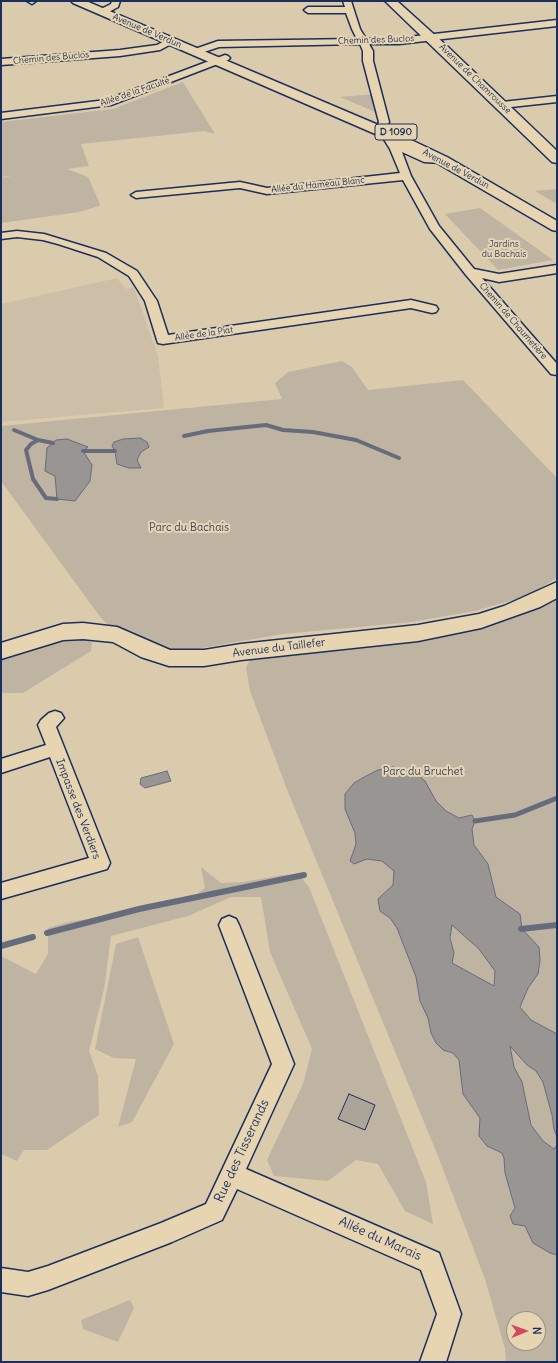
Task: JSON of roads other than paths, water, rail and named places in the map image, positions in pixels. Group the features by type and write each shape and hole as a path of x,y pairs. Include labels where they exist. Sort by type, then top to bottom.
{"main road":[{"name":"Avenue de Verdun","path":"77,1 104,4 199,50 442,160 557,227"},
{"name":"Avenue de Chamrousse","path":"391,1 555,154"},
{"name":"Avenue de Verdun","path":"104,4 170,41 199,50"},
{"name":"Avenue de Verdun","path":"386,134 482,175 557,215"},
{"name":"Avenue du Taillefer","path":"1,651 63,632 84,631 118,635 149,651 169,658 204,658 241,652 418,633 451,627 481,621 533,602 557,589"}],"street":[{"name":"Chemin de Chaumetière","path":"347,1 356,28 368,51 368,61 383,115 386,134 406,176 434,227 470,272 556,370"},
{"path":"308,10 350,10"},
{"name":"Chemin des Buclos","path":"199,50 215,45 399,41 557,23"},
{"name":"Chemin des Buclos","path":"1,62 120,53 160,47 170,41"},
{"name":"Allée de la Faculté","path":"1,116 108,103 222,60"},
{"path":"502,105 557,99"},
{"name":"Allée du Hameau Blanc","path":"136,195 240,185 267,191 406,176"},
{"name":"Allée de la Piat","path":"1,236 17,234 62,242 102,256 133,274 151,301 162,340 411,304 432,309"},
{"name":"Chemin de Chaumetière","path":"470,272 499,278 557,269"},
{"name":"Impasse des Verdiers","path":"1,891 100,863 47,725 55,718"},
{"name":"Impasse des Verdiers","path":"1,766 55,749"},
{"name":"Rue des Tisserands","path":"1,1280 28,1284 48,1278 164,1234 214,1212 283,1064 229,925"},
{"name":"Allée du Marais","path":"232,1175 430,1262 449,1314 433,1362"}],"waterway":[{"path":"184,436 208,431 266,425 283,430 313,432 356,440 399,458"},
{"path":"14,430 38,440"},
{"path":"38,440 53,443"},
{"path":"38,440 31,444 26,450 33,479 46,498 57,499"},
{"path":"83,451 115,451"},
{"path":"475,821 515,815 557,798"},
{"path":"47,933 139,909 304,875"},
{"path":"521,929 557,925"},
{"path":"1,946 33,937"}],"park label":[{"name":"Jardins du Bachais","path":"504,250"},
{"name":"Parc du Bachais","path":"189,528"},
{"name":"Parc du Bruchet","path":"423,772"}]}
